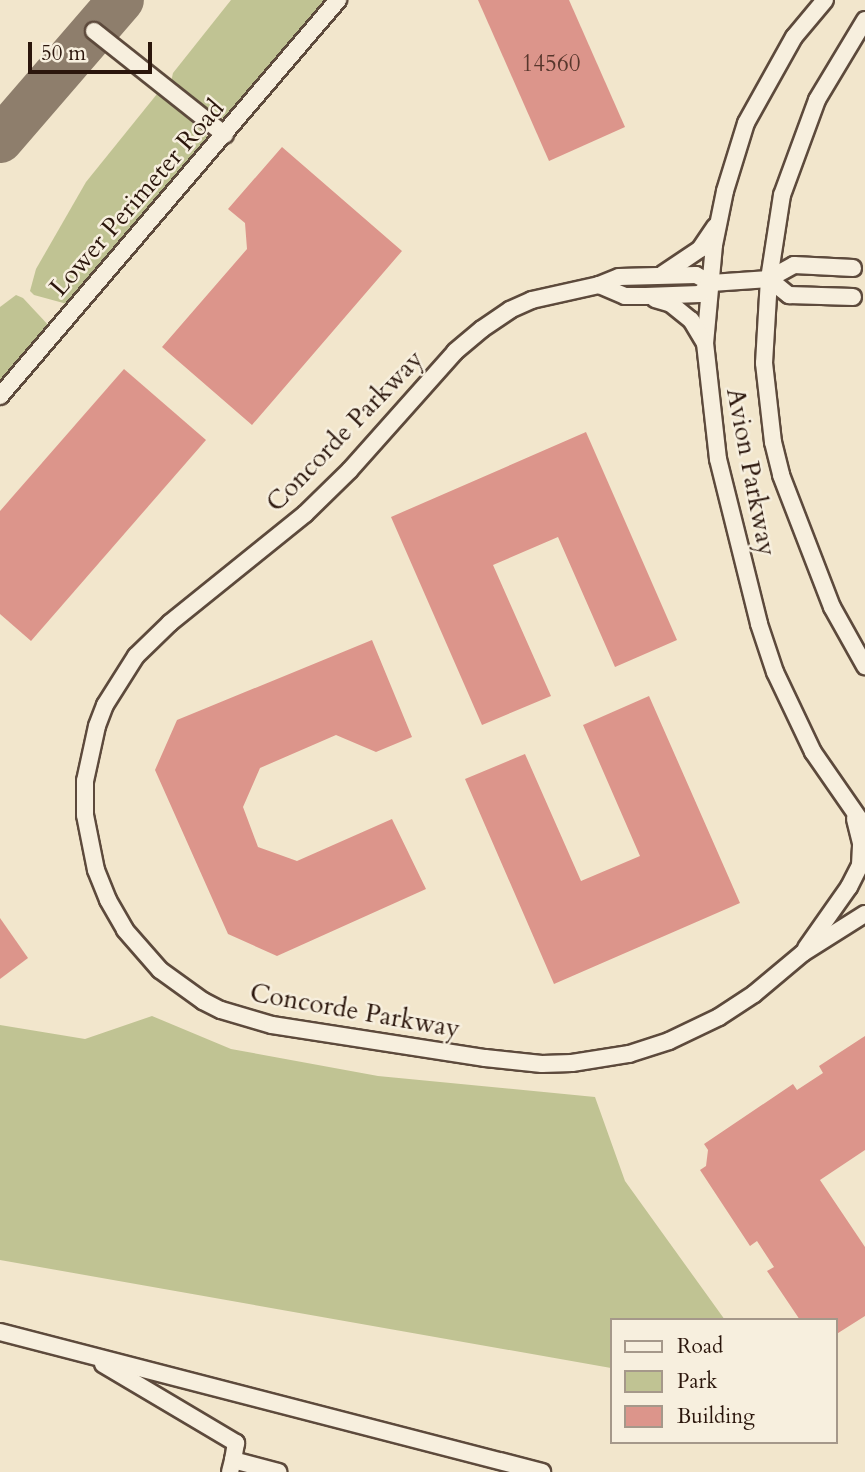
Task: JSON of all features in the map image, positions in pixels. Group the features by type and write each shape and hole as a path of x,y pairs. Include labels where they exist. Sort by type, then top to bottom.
{"street":[{"name":"Lower Perimeter Road","path":"0,396 338,0"},
{"name":"Avion Parkway","path":"825,0 794,37 746,123 719,222 705,343 718,459 759,624 794,717 813,752 860,821"},
{"name":"Avion Parkway","path":"865,20 837,61 803,133 782,195 769,279 764,363 773,442 780,475 832,607 865,666"},
{"path":"94,31 225,135"},
{"path":"657,277 700,249 719,222"},
{"path":"853,268 794,265 769,279 789,295 853,297"},
{"name":"Concorde Parkway","path":"769,279 710,283 696,275 619,277 599,285 532,300 510,310 482,329 455,352 350,470 305,514 170,622 136,656 105,705 88,760 85,815 96,870 108,900 138,947 177,984 221,1010 272,1025 485,1058 542,1064 572,1063 629,1054 669,1041 719,1017 754,994 803,953 865,914"},
{"name":"Concorde Parkway","path":"599,285 625,296 646,296 700,294 710,283"},
{"path":"646,296 671,304 691,320 705,343"},
{"name":"Concorde Parkway","path":"803,953 849,887 859,865 860,821"},
{"path":"0,1332 483,1464 542,1472"},
{"path":"86,1354 236,1443 231,1466 278,1472"}],"green space":[{"path":"231,0 329,0 231,117 220,119 205,113 171,82 173,73"},
{"path":"157,94 165,97 207,136 209,146 74,300 67,304 34,295 30,291 36,269 86,182"},
{"path":"16,295 23,298 51,328 0,387 0,307"},
{"path":"152,1016 231,1049 378,1076 595,1097 625,1181 724,1318 610,1318 610,1368 0,1260 0,1025 85,1039"}],"building":[{"path":"478,0 569,0 625,127 549,161"},
{"path":"282,147 402,251 252,425 162,347 247,249 245,223 228,209"},
{"path":"124,369 206,440 31,641 0,614 0,511"},
{"path":"586,432 677,640 615,667 558,537 493,565 551,696 482,725 391,517"},
{"path":"372,640 412,737 376,752 336,735 260,768 243,807 258,847 297,861 392,819 426,889 277,956 228,934 155,770 177,720"},
{"path":"649,696 740,903 554,984 465,779 525,754 581,881 640,856 583,725"},
{"path":"0,918 28,958 0,979"},
{"path":"865,1036 865,1150 820,1180 865,1247 865,1316 837,1334 837,1318 799,1318 767,1271 774,1267 757,1241 750,1246 700,1170 706,1166 708,1150 704,1144 793,1084 797,1090 823,1073 819,1066"}],"taxiway":[{"path":"0,140 121,0"}]}
